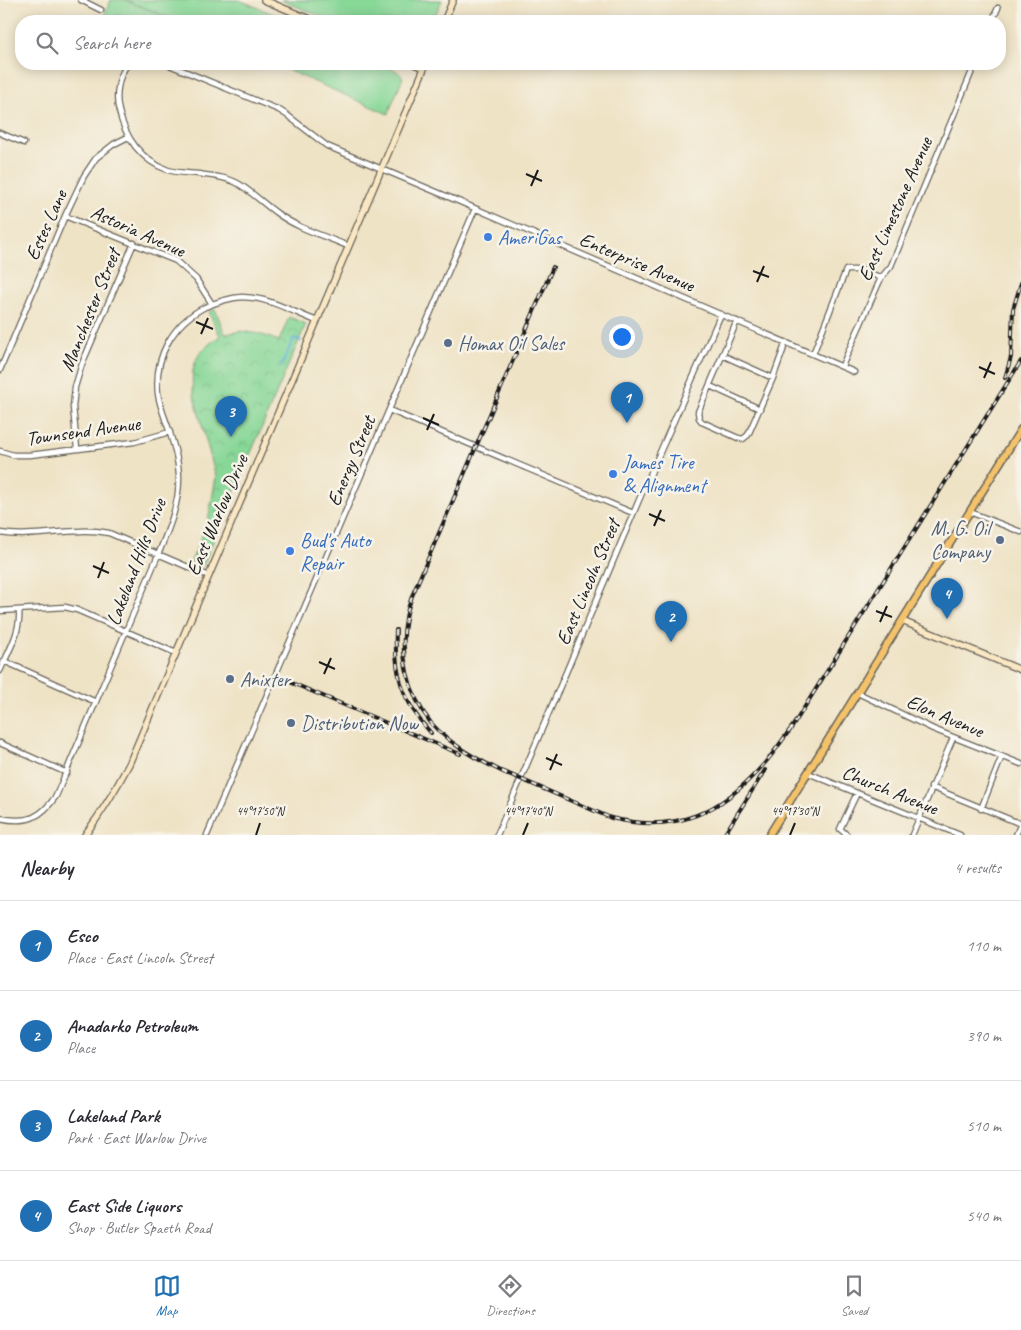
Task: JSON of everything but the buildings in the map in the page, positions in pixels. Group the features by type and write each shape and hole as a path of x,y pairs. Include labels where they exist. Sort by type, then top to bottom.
{"main road":[{"path":"769,835 1021,429"}],"street":[{"path":"81,0 101,10"},
{"path":"264,0 300,15"},
{"path":"447,15 453,0"},
{"path":"995,15 998,8"},
{"path":"124,70 118,90 118,106 121,121 128,137 146,158 177,172 215,176 238,184 290,222 348,246"},
{"name":"Enterprise Avenue","path":"182,70 278,110 327,146 854,372"},
{"name":"East Warlow Drive","path":"85,835 116,790 129,764 423,70"},
{"name":"East Limestone Avenue","path":"842,366 881,278 891,266 973,70"},
{"path":"0,133 24,143"},
{"name":"Estes Lane","path":"0,370 65,216 84,176 96,158 114,144 128,137"},
{"name":"Energy Street","path":"207,835 475,209"},
{"name":"Astoria Avenue","path":"65,216 176,261 196,279 212,304"},
{"name":"Manchester Street","path":"77,449 73,407 74,387 134,243"},
{"path":"813,354 846,270 864,270 881,278"},
{"name":"Lakeland Hills Drive","path":"0,818 20,821 39,816 49,807 56,796 174,515 178,497 179,478 177,461 158,395 158,376 161,359 168,342 179,326 194,313 226,299 243,297 258,299 274,303 317,321"},
{"name":"East Lincoln Street","path":"497,835 633,514 721,314"},
{"path":"736,320 698,412 702,422 738,438 743,439 748,435 773,378 786,342"},
{"path":"722,355 773,378"},
{"path":"710,386 760,409"},
{"path":"389,410 633,514"},
{"name":"Townsend Avenue","path":"0,451 30,455 134,442 170,432"},
{"path":"970,512 1021,532"},
{"path":"0,533 26,535 97,531 109,533 209,576"},
{"path":"0,611 65,607 77,610 176,653"},
{"path":"0,671 16,634 19,618 18,611"},
{"path":"902,621 1021,670"},
{"path":"4,661 96,702"},
{"name":"Elon Avenue","path":"858,693 953,738 1021,764"},
{"path":"912,835 953,738"},
{"path":"0,743 67,773"},
{"path":"981,809 1002,756"},
{"name":"Church Avenue","path":"808,773 960,835"},
{"path":"932,788 1021,824 1016,835"},
{"path":"847,835 840,829 857,793"}],"green space":[{"path":"111,0 125,0 162,15 105,15"},
{"path":"125,0 239,0 276,15 162,15"},
{"path":"281,0 442,0 436,15 317,15"},
{"path":"288,70 395,70 403,77 388,114"},
{"path":"215,309 225,334 241,331 260,334 279,341 289,317 306,324 203,565 199,566 191,562 208,521 216,477 194,396 192,379 195,362 201,352 220,336 209,312"}],"waterway":[{"path":"281,367 294,338 301,341"}],"railway":[{"path":"507,774 465,752 431,723 423,712 411,687 407,673 404,632 412,596 553,267"},
{"path":"1005,378 1011,357 1013,309 1021,283"},
{"path":"789,732 1021,361"},
{"path":"396,630 398,673 406,697 431,733"},
{"path":"285,680 460,754"},
{"path":"502,771 611,818 634,822 656,823 677,821 714,807 731,795 764,764 792,727"},
{"path":"724,835 765,770"}],"place":[{"name":"AmeriGas","path":"488,237"},
{"name":"Homax Oil Sales","path":"448,343"},
{"name":"Esco","path":"627,423"},
{"name":"Lakeland Park","path":"231,437"},
{"name":"James Tire & Alignment","path":"613,474"},
{"name":"M. G. Oil Company","path":"1000,540"},
{"name":"Bud's Auto Repair","path":"290,551"},
{"name":"East Side Liquors","path":"947,619"},
{"name":"Anadarko Petroleum","path":"671,642"},
{"name":"Anixter","path":"230,679"},
{"name":"Distribution Now","path":"291,723"}]}
